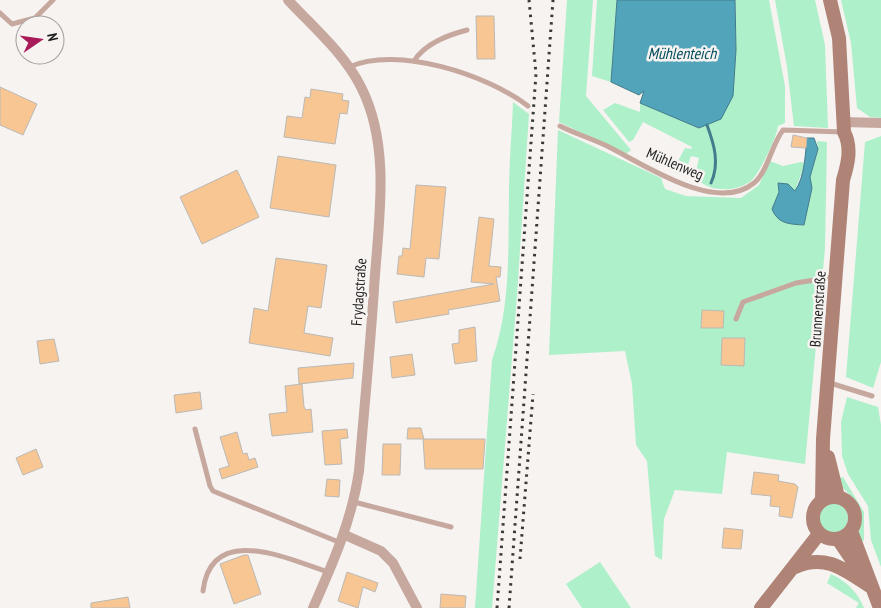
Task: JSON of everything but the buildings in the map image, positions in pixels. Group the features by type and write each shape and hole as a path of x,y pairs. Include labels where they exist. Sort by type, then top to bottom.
{"street":[{"name":"Frydagstraße","path":"288,0 348,67 368,103 375,124 380,164 370,336 359,471 354,502 343,539 313,608"},
{"name":"Brunnenstraße","path":"819,534 812,520 813,512 822,500 824,440 842,180 840,148 844,127 840,38 830,0"},
{"path":"844,127 881,123"},
{"name":"Brunnenstraße","path":"824,440 838,497 851,505 854,512 854,525 851,531"},
{"path":"822,500 838,497"},
{"path":"761,608 819,534 831,539 838,539 851,531 880,608"},
{"path":"343,539 381,551 393,562 417,608"},
{"path":"838,539 871,586"},
{"path":"794,567 807,561 826,562 871,586"}],"lane":[{"path":"0,13 12,24 35,18 53,0"},
{"path":"414,61 418,54 446,35 467,30"},
{"path":"348,67 362,61 414,61 446,67 500,91 528,106"},
{"name":"Mühlenweg","path":"560,126 606,146 677,182 714,193 738,192 756,182 778,137 784,130 844,127"},
{"path":"736,319 743,302 796,283 818,278 836,277"},
{"path":"829,382 872,396"},
{"path":"195,429 213,491 343,539"},
{"path":"354,502 451,527"},
{"path":"203,591 209,568 216,560 238,551 249,549 264,551 328,572"}],"green space":[{"path":"567,0 593,0 586,96 631,150 626,154 559,122"},
{"path":"597,0 617,0 611,82 592,76"},
{"path":"735,0 769,0 785,86 785,123 778,126 768,154 752,180 738,187 722,189 706,186 695,176 699,158 691,156 686,171 680,174 666,166 659,153 677,163 685,148 691,149 692,147 643,122 633,140 629,142 603,110 615,103 640,112 640,103 699,128 733,96 736,50"},
{"path":"775,0 815,0 825,45 828,128 794,126 787,67"},
{"path":"841,0 881,0 881,118 870,117 857,108 851,43"},
{"path":"513,102 529,114 517,295 492,608 475,608 492,360 503,320 507,278 509,171"},
{"path":"558,130 661,178 665,189 686,196 741,198 759,185 770,161 783,166 801,162 805,163 795,191 779,192 772,209 803,225 812,188 810,177 818,149 817,141 827,142 825,248 805,464 727,452 722,494 675,490 664,519 662,560 655,556 647,461 636,445 632,384 625,351 549,355"},
{"path":"881,136 881,362 873,388 846,377 865,142"},
{"path":"847,397 878,407 881,425 881,567 871,540 868,506 848,474 842,456 841,422"},
{"path":"843,477 864,512 864,540 860,544 860,508 837,479"},
{"path":"833,503 844,507 848,518 844,529 833,533 822,529 818,518 822,507"},
{"path":"600,562 631,608 582,608 566,584"},
{"path":"831,574 851,588 864,608 856,608 859,603 827,583"}],"water":[{"name":"Mühlenteich","path":"617,0 735,0 736,50 733,96 721,119 699,128 640,103 644,91 639,95 611,82"},
{"path":"807,138 814,138 818,149 810,177 812,188 804,225 785,222 777,218 772,209 779,192 778,183 788,184 795,191 801,179"}],"waterway":[{"path":"707,125 714,146 716,161 711,183"}],"railway":[{"path":"497,608 536,74 529,0"},
{"path":"509,608 553,0"},
{"path":"520,559 533,394"}]}
